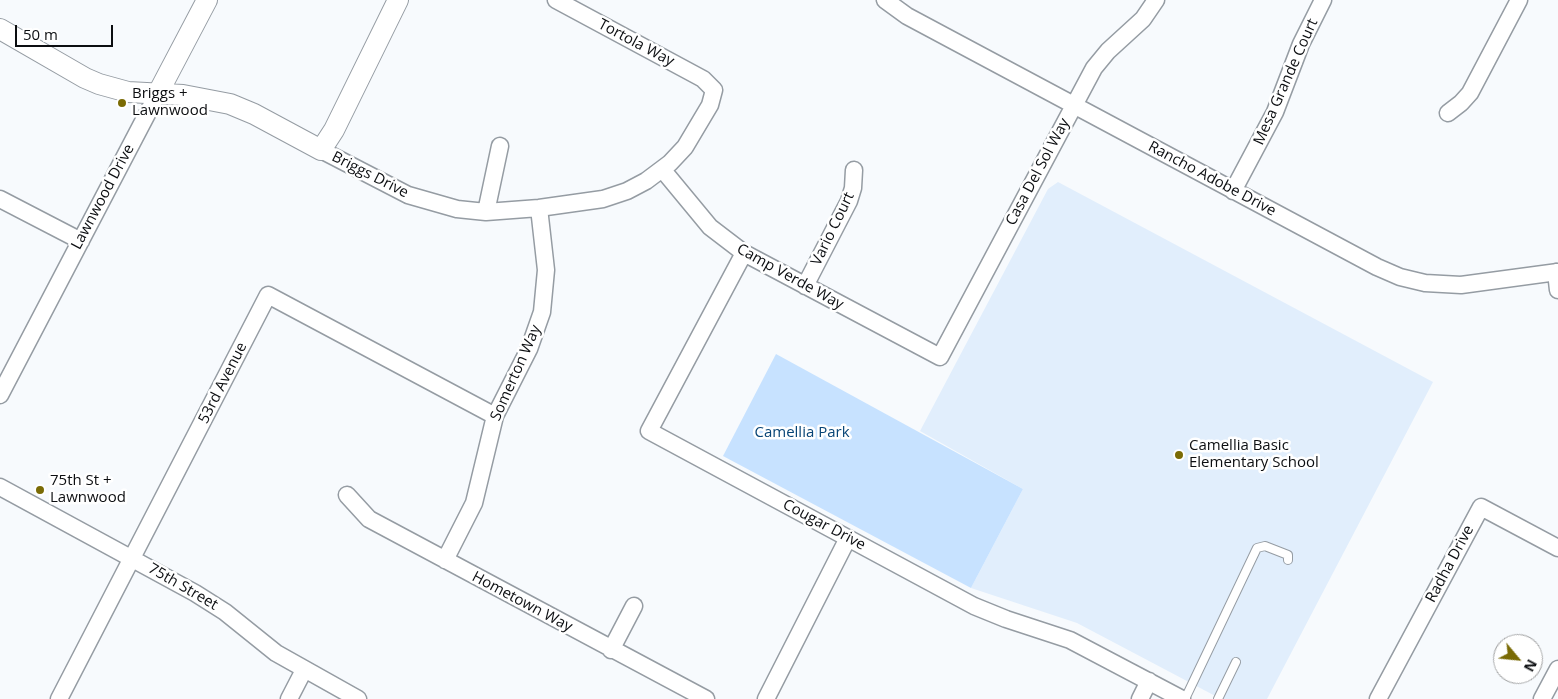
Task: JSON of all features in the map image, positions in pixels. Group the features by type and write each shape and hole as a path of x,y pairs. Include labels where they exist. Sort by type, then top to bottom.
{"street":[{"name":"Lawnwood Drive","path":"0,394 207,0"},
{"path":"321,150 334,130 398,0"},
{"name":"Tortola Way","path":"556,0 704,79 714,90"},
{"name":"Rancho Adobe Drive","path":"885,0 908,16 1377,267 1400,277 1424,283 1461,285 1557,272"},
{"name":"Casa Del Sol Way","path":"940,358 1094,68 1108,51 1143,19 1156,0"},
{"name":"Mesa Grande Court","path":"1234,191 1275,112 1301,44 1324,0"},
{"path":"1448,113 1462,102 1470,92 1518,0"},
{"name":"Briggs Drive","path":"0,29 85,78 128,92 183,95 230,104 254,114 408,195 457,209 486,212 539,208 603,199 627,191 662,169 685,147 698,129 710,105 714,90"},
{"path":"486,212 500,146"},
{"name":"Camp Verde Way","path":"662,169 710,227 744,253 940,358"},
{"name":"Vario Court","path":"805,286 849,201 853,188 854,170"},
{"path":"0,199 81,241"},
{"name":"Somerton Way","path":"445,560 474,503 495,416 529,349 542,312 546,270 539,208"},
{"name":"Cougar Drive","path":"744,253 649,431 988,613 1070,640 1184,699"},
{"path":"1557,272 1558,290"},
{"name":"53rd Avenue","path":"60,699 268,295 495,416"},
{"name":"75th Street","path":"0,487 133,559 225,612 276,653 358,699"},
{"name":"Hometown Way","path":"347,495 369,519 611,650 706,699"},
{"name":"Radha Drive","path":"1378,699 1480,507 1558,548"},
{"path":"766,699 848,538"},
{"path":"611,650 634,606"},
{"path":"1542,699 1558,669"},
{"path":"290,699 304,670"},
{"path":"1140,699 1149,681"}],"lane":[{"path":"1184,699 1257,548 1264,546 1288,555 1288,560"},
{"path":"1218,699 1236,662"}],"shaded area":[{"name":"Camellia Basic Elementary School","path":"1058,182 1433,382 1267,699 1221,699 1077,623 971,588 1023,489 920,431 1048,189"}],"green space":[{"name":"Camellia Park","path":"776,354 1023,489 971,588 723,456"}],"place":[{"name":"Briggs + Lawnwood","path":"122,103"},
{"name":"Camellia Basic Elementary School","path":"1179,455"},
{"name":"75th St + Lawnwood","path":"40,490"}]}
